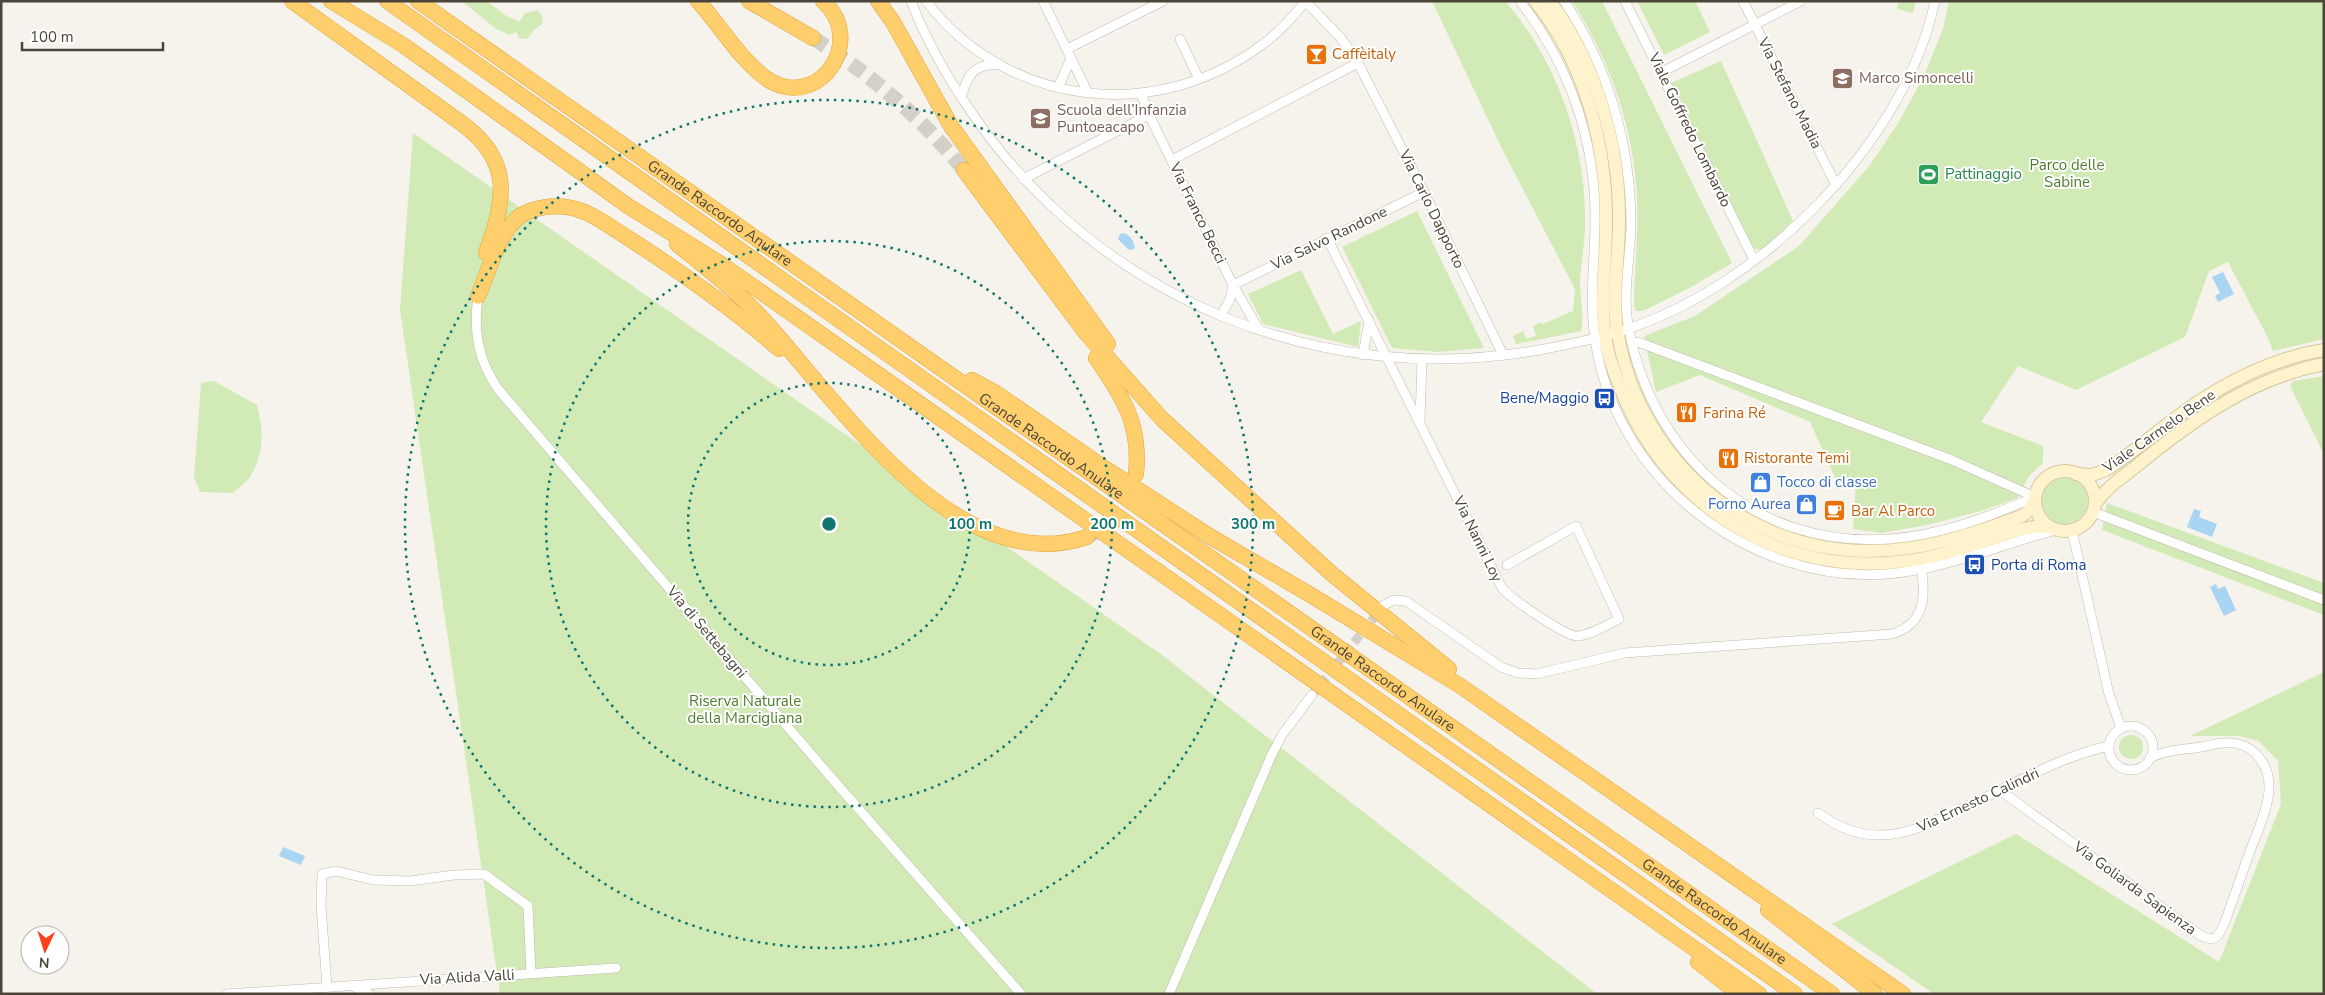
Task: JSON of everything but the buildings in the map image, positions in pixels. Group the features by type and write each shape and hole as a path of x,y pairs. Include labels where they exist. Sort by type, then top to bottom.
{"highway":[{"path":"292,1 464,125 481,139 492,153 499,170 501,195 495,226 480,272 478,296"},
{"path":"331,1 403,45"},
{"path":"348,1 403,45 558,154 628,206 744,300 839,406 913,484 930,498 968,523 995,534 1028,542 1062,542 1087,537"},
{"name":"Grande Raccordo Anulare","path":"387,1 568,131 1795,994"},
{"name":"Grande Raccordo Anulare","path":"418,1 573,108 1832,994"},
{"path":"698,1 754,68 768,80 788,87 804,86 819,79 830,70 838,57 841,42 840,26 836,16 822,1"},
{"path":"750,1 813,38"},
{"path":"878,1 893,22 950,126 1097,331 1231,481"},
{"path":"964,170 1031,262 1128,408 1137,444 1136,474"},
{"path":"478,296 502,240 517,219 545,208 561,206 578,209 636,244 726,306 779,349 839,406"},
{"path":"628,206 714,258 1154,570 1523,826 1759,994"},
{"path":"1031,262 1117,369 1162,419 1332,574 1506,716"},
{"path":"919,353 996,393 1106,469 1203,532 1412,655 1506,716 1903,994"},
{"path":"1523,826 1739,994"},
{"path":"1686,843 1782,922 1875,994"}],"street":[{"path":"911,1 945,72 984,131 1023,179 1074,227 1126,267 1161,288 1220,316 1259,330 1318,346 1363,355 1422,359 1464,359 1504,355 1600,337 1623,330 1700,296 1754,260 1796,226 1836,185 1879,127 1906,82 1922,46 1934,1"},
{"path":"926,1 966,44 999,64 1025,77 1058,88 1113,95 1169,89 1199,79 1237,61 1263,44 1306,2"},
{"path":"1043,1 1088,93"},
{"path":"1067,49 1163,1"},
{"path":"1520,1 1538,26 1556,58 1575,98 1589,145 1595,206 1592,313 1600,337 1626,403 1639,429 1663,455 1694,496 1729,522 1784,548 1827,560 1871,563 1919,559 1949,553 2023,529 2038,526 2072,531 2085,524 2094,508 2090,486 2076,474 2059,472 2050,476 2038,489 2030,509 2022,516 1959,538 1916,548 1842,550 1792,539 1746,519 1702,488 1663,455 1625,366 1623,330 1614,288 1619,223 1618,190 1611,143 1599,97 1576,43 1550,1"},
{"path":"1535,1 1564,45 1588,103 1601,154 1606,194 1606,242 1600,337"},
{"path":"1564,1 1596,58 1610,96 1624,145 1631,207 1627,310 1623,330"},
{"name":"Viale Goffredo Lombardo","path":"1625,1 1754,260"},
{"name":"Via Stefano Madia","path":"1743,1 1836,185"},
{"path":"1662,72 1802,1"},
{"name":"Via Carlo Dapporto","path":"1306,2 1340,36 1358,63 1504,355"},
{"path":"1180,40 1199,79"},
{"path":"1058,88 1071,58"},
{"path":"1172,160 1358,63"},
{"path":"961,97 972,72 983,66 999,64"},
{"name":"Via Franco Becci","path":"1141,93 1149,115 1234,285 1259,330"},
{"path":"1023,179 1149,115"},
{"path":"1618,190 1631,207"},
{"name":"Via Salvo Randone","path":"1234,285 1424,192"},
{"path":"1595,206 1606,194"},
{"name":"Via Nanni Loy","path":"1327,238 1370,320 1506,594 1572,635 1584,634 1619,619 1576,526 1507,564"},
{"path":"1220,316 1230,299 1234,285"},
{"name":"Via di Settebagni","path":"478,296 475,326 477,341 487,371 498,389 829,775 1021,994"},
{"path":"1363,355 1370,320"},
{"path":"1638,342 1952,460 2036,497"},
{"name":"Viale Carmelo Bene","path":"2076,474 2092,475 2106,470 2194,405 2239,379 2294,356 2324,350"},
{"name":"Via Nanni Loy","path":"1420,422 1422,359"},
{"name":"Viale Carmelo Bene","path":"2094,508 2110,485 2181,430 2220,404 2300,368 2324,364"},
{"path":"2036,497 2038,514 2053,528"},
{"path":"2094,508 2324,600"},
{"path":"2072,531 2109,694 2121,728"},
{"path":"1384,606 1394,600 1406,601 1501,667 1518,673 1537,674 1625,652 1892,634 1906,627 1920,612 1924,597 1922,573"},
{"path":"1169,994 1272,754 1282,735 1312,696"},
{"path":"2135,726 2147,733 2152,744 2150,758 2139,768 2125,768 2113,760 2109,746 2111,738 2121,728 2135,726"},
{"name":"Via Goliarda Sapienza","path":"2001,791 2200,934 2209,939 2214,938 2220,933 2226,919 2264,812 2269,787 2267,770 2252,750 2234,743 2215,743 2167,751 2150,758"},
{"name":"Via Ernesto Calindri","path":"1818,813 1848,830 1873,835 1891,835 1929,824 2072,756 2109,746"},
{"path":"327,986 321,906 322,874 336,871 373,880 410,881 454,875 484,874 528,906 531,974"},
{"name":"Via Alida Valli","path":"227,994 347,984 616,968"},
{"path":"347,984 370,994"}],"green space":[{"path":"462,1 487,1 505,15 519,22 525,13 538,10 543,17 542,24 527,39 519,38 516,32 509,35 496,29"},
{"path":"1432,1 1505,1 1523,23 1552,73 1572,128 1583,185 1585,222 1580,278 1581,331 1516,344 1513,336 1523,331 1527,339 1536,336 1533,326 1541,322 1543,324 1573,311 1575,289 1503,151"},
{"path":"1572,1 1602,1 1732,263 1693,286 1643,311 1636,311 1634,304 1637,198 1631,146 1618,95 1598,47"},
{"path":"1637,1 1695,1 1710,32 1664,55"},
{"path":"1899,1 1916,1 1913,13 1897,9"},
{"name":"Parco delle Sabine","path":"1949,1 2324,1 2324,339 2273,351 2228,262 2209,271 2185,337 2076,390 2018,366 1981,422 2043,446 2043,463 2029,476 2018,498 1981,511 1927,525 1881,533 1853,529 1856,483 1836,480 1810,422 1700,375 1656,392 1644,336 1695,316 1799,246 1870,165 1897,125 1923,78 1943,29"},
{"path":"1721,61 1793,221 1761,250 1753,248 1750,244 1671,83"},
{"name":"Riserva Naturale della Marcigliana","path":"413,133 1162,655 1597,994 500,994 400,310"},
{"path":"1417,211 1484,348 1438,352 1392,348 1342,247"},
{"path":"1301,270 1333,334 1361,321 1358,347 1263,324 1248,294"},
{"path":"2324,376 2324,454 2290,386 2293,381"},
{"path":"214,381 257,405 261,424 260,451 255,468 250,477 233,493 200,492 194,477 201,383"},
{"path":"2060,478 2070,478 2084,488 2088,501 2084,514 2078,520 2070,524 2060,524 2046,514 2042,506 2042,496 2052,482"},
{"path":"2107,503 2324,583 2324,615 2102,530"},
{"path":"2324,672 2324,994 1934,994 1832,924 2016,834 2219,962 2281,804 2278,761 2259,741 2239,736 2190,736"},
{"path":"2131,735 2140,738 2143,747 2140,756 2131,759 2122,756 2119,747 2122,738"}],"water":[{"path":"1124,233 1130,237 1134,244 1134,249 1129,250 1118,239 1120,234"},
{"path":"2223,272 2234,294 2218,302 2215,296 2220,293 2212,277"},
{"path":"2194,509 2201,511 2199,517 2217,524 2212,537 2187,527"},
{"path":"2216,584 2218,589 2225,586 2236,610 2224,616 2210,587"},
{"path":"283,847 305,856 301,865 279,856"}],"tunnel":[{"path":"813,38 855,67 894,98 930,132 964,170"},
{"path":"1090,535 1105,527 1117,517 1126,505 1133,490"},
{"path":"1312,695 1380,610"}],"place":[{"name":"Caffèitaly","path":"1316,54"},
{"name":"Marco Simoncelli","path":"1843,78"},
{"name":"Scuola dell’Infanzia Puntoeacapo","path":"1041,119"},
{"name":"Pattinaggio","path":"1929,174"},
{"name":"Bene/Maggio","path":"1605,398"},
{"name":"Farina Ré","path":"1687,413"},
{"name":"Ristorante Temi","path":"1728,458"},
{"name":"Tocco di classe","path":"1761,482"},
{"name":"Forno Aurea","path":"1807,504"},
{"name":"Bar Al Parco","path":"1835,511"},
{"name":"Porta di Roma","path":"1975,565"}]}
